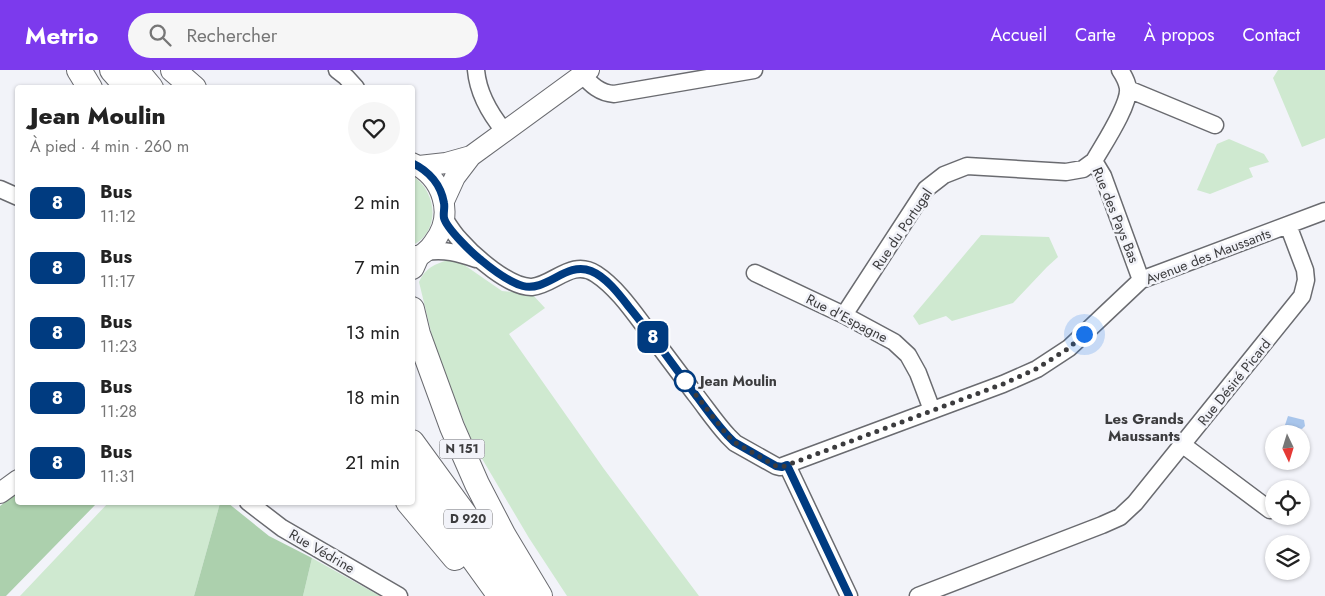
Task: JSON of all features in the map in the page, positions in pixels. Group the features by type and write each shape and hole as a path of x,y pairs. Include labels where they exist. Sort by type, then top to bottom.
{"highway":[{"path":"79,70 88,85"},
{"path":"112,70 125,85"},
{"path":"136,70 148,85"},
{"path":"173,70 190,85"},
{"name":"N 151","path":"415,322 452,428 477,484 504,536 540,596"},
{"name":"D 920","path":"415,446 524,596"},
{"name":"D 920","path":"415,478 500,596"},
{"name":"D 920","path":"410,505 486,596"}],"main road":[{"path":"416,164 446,163 476,152 586,72"},
{"path":"417,259 438,237 444,210 455,177 476,152"},
{"path":"416,164 428,172 435,181 440,190 444,210"},
{"path":"0,493 15,482"}],"street":[{"path":"337,70 353,85"},
{"path":"476,70 483,98 494,118 505,132"},
{"path":"586,72 590,84 600,91 614,94 754,70"},
{"path":"1120,70 1126,79 1128,89 1215,125"},
{"name":"Rue des Pays Bas","path":"1128,89 1127,100 1094,160 1103,176 1141,280"},
{"name":"Rue du Portugal","path":"844,315 926,189 944,175 967,166 1066,172 1083,169 1094,160"},
{"path":"0,189 15,196"},
{"path":"444,210 459,240 480,260 514,283 525,286 538,286 570,271 583,269 597,274 613,289 638,318 728,436 742,447 783,466 849,596"},
{"name":"Avenue des Maussants","path":"783,466 1003,384 1036,369 1069,348 1141,280 1325,211"},
{"name":"Rue Désiré Picard","path":"918,596 1113,521 1135,503 1302,296 1306,280 1305,270 1288,225"},
{"path":"417,259 436,250 446,250 480,260"},
{"name":"Rue d'Espagne","path":"755,272 844,315 894,342 908,355 918,373 932,410"},
{"path":"1183,445 1265,506"},
{"name":"Rue Védrine","path":"252,505 282,528 399,596"}],"green space":[{"path":"1278,70 1325,70 1325,138 1302,147 1273,78"},
{"path":"1229,139 1264,154 1269,162 1249,168 1253,177 1210,194 1197,190 1217,144"},
{"path":"415,178 427,192 433,211 432,221 422,239 415,244"},
{"path":"981,235 1049,237 1058,257 1013,303 952,321 946,316 919,325 913,316"},
{"path":"448,260 460,262 502,291 532,294 545,308 509,334 604,469 699,596 567,596 529,538 471,440 434,344 419,282 424,273 431,267"},
{"path":"15,495 15,505 95,505 6,596 0,596 0,506"},
{"path":"106,505 219,505 194,596 20,596"},
{"path":"219,505 230,505 269,536 312,558 303,596 194,596"},
{"path":"312,558 380,596 303,596"}],"water":[{"path":"1288,416 1304,420 1305,425 1285,425"}],"bus line":[{"name":"8","path":"415,164 428,172 435,181 444,201 444,218 459,240 480,260 504,278 521,286 534,287 570,271 583,269 592,271 604,280 624,300 720,428 734,442 777,467 787,465 849,596"}],"place":[{"name":"Jean Moulin","path":"685,381"}],"district":[{"name":"Les Grands Maussants","path":"1144,428"}],"route":[{"path":"685,381 720,428 734,442 777,467 782,467 1003,384 1036,369 1069,348 1084,334"}]}
